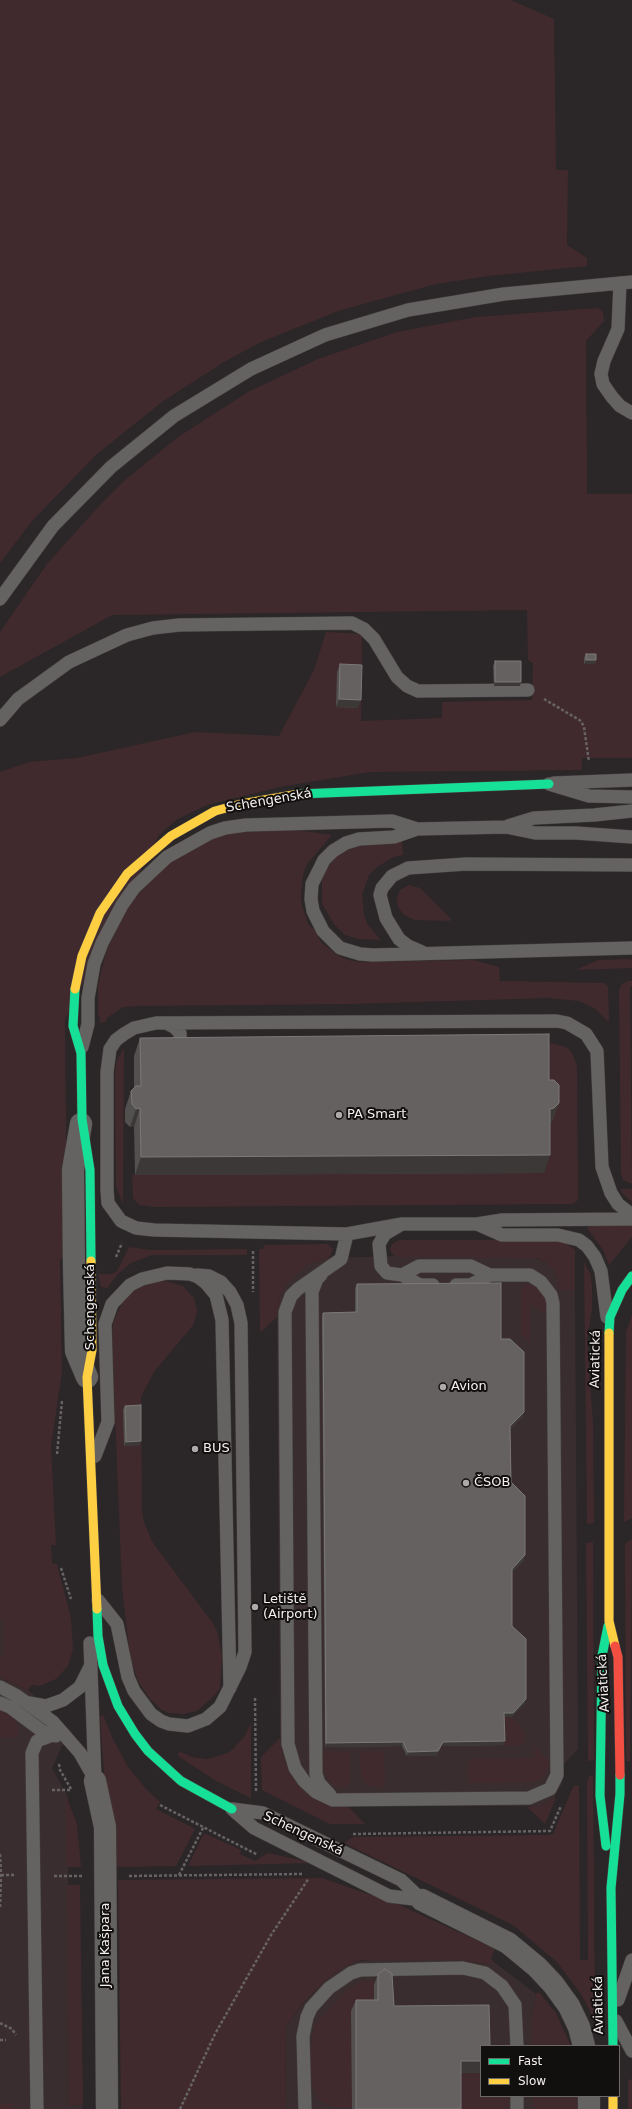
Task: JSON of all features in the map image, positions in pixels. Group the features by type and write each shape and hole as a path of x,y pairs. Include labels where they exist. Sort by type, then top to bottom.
{"street":[{"name":"Schengenská","path":"82,1119 81,1053 73,1026 74,1002 76,979 90,932 113,892 127,874 171,836 191,823 215,811 241,804 303,793 549,784"},
{"path":"82,1119 73,1170 74,1267 76,1350 86,1377"},
{"name":"Aviatická","path":"613,2045 611,1888 620,1794 618,1656 609,1621 608,1328 616,1301 632,1276"},
{"name":"Schengenská","path":"86,1377 98,1636 103,1665 113,1696 128,1724 148,1751 172,1774 201,1793 232,1809"},
{"path":"609,1621 602,1656 600,1796 611,1888"},
{"name":"Jana Kašpara","path":"95,1782 105,1827 107,2109"},
{"name":"Schengenská","path":"422,1900 489,1932 526,1957 553,1984 568,2006 579,2027 584,2045"},
{"path":"589,2097 590,2109"},
{"path":"613,2097 613,2109"}],"lane":[{"path":"0,599 54,526 111,467 174,416 251,368 325,335 408,310 504,294 626,282 618,329 604,361 601,374 603,384 612,397 620,406 632,413"},
{"path":"0,720 18,699 70,662 127,635 153,628 179,625 352,624 364,629 374,638 397,677 407,686 418,691 528,690"},
{"name":"Schengenská","path":"549,784 632,780"},
{"path":"549,784 589,796 632,797"},
{"path":"506,827 534,818 594,815 632,811"},
{"path":"81,1053 88,1024 90,982 102,943 122,905 134,888 167,858 187,844 210,833 225,828 246,825 392,821 417,829"},
{"path":"632,837 576,833 535,833 506,827 417,829 394,837 359,839 346,843 333,851 324,860 312,884 311,899 316,920 331,941 340,948 360,954 632,948"},
{"path":"426,953 408,946 399,939 382,909 380,895 382,888 392,876 408,868 466,864 632,865"},
{"path":"512,1033 515,1026 528,1021"},
{"path":"632,1215 614,1198 604,1178 602,1167 597,1051 592,1040 578,1028 567,1023 557,1021 166,1023 145,1025 124,1034 113,1044 108,1059 108,1203 116,1216 129,1226 154,1230 347,1234 402,1224 477,1224 502,1220 632,1219"},
{"path":"166,1023 174,1027 180,1033 181,1055"},
{"path":"402,1224 385,1234 379,1244 380,1261 384,1270 393,1275 402,1275 419,1266 471,1266 490,1275"},
{"path":"477,1224 502,1235 567,1236 587,1246 595,1257 601,1272 608,1328"},
{"path":"347,1234 340,1259 298,1289 292,1296 285,1312 288,1744 295,1768 304,1781 316,1792 327,1798 340,1800 529,1798 543,1794 555,1781 557,1767 553,1303 547,1288 536,1278 525,1274 490,1275 470,1285 420,1285 402,1275"},
{"path":"325,1270 317,1280 312,1292 316,1774 324,1790 340,1800"},
{"path":"90,1468 108,1422 105,1324 112,1304 130,1285 142,1279 167,1274 190,1274 209,1276 220,1282 230,1292 237,1305 241,1323 245,1652 230,1688 220,1707 201,1721 188,1726 169,1724 161,1721 141,1703 134,1691 123,1660 116,1624 96,1599"},
{"path":"190,1274 198,1277 211,1288 219,1304 222,1320 230,1688"},
{"path":"314,1531 330,1531"},
{"path":"95,1782 89,1623 96,1599"},
{"path":"27,1702 46,1706 67,1697 83,1681 91,1662"},
{"path":"0,1687 27,1702 52,1722 86,1762 95,1782"},
{"path":"0,1703 10,1707 42,1731 66,1739"},
{"path":"37,2109 32,1753 37,1741 53,1735"},
{"path":"232,1809 254,1828 389,1896 422,1900"},
{"name":"Schengenská","path":"232,1809 263,1813 401,1880 422,1900"},
{"path":"632,1960 612,2014 632,2051"},
{"path":"305,2109 303,2036 307,2017 311,2008 329,1988 351,1973 360,1970 463,1968 485,1973 502,1986 515,2005 517,2045"},
{"path":"517,2097 517,2109"}],"path":[{"path":"528,690 581,721 584,727 590,756 589,766"},
{"path":"255,1698 256,1797"},
{"path":"47,1790 71,1790"},
{"path":"160,1805 258,1855"},
{"path":"179,1876 203,1828"},
{"path":"0,1854 2,1875 0,1907"},
{"path":"180,2109 215,2034 252,1968 271,1935 312,1874"},
{"path":"2,1875 21,1875"},
{"path":"47,1876 86,1876"},
{"path":"0,2040 6,2040"}],"shaded area":[{"path":"0,0 511,0 554,19 556,170 568,170 567,245 587,258 587,266 488,276 436,284 341,310 261,342 224,362 162,402 97,454 32,521 0,563"},
{"path":"598,308 603,312 604,321 586,341 587,494 632,494 632,758 582,758 582,770 370,772 280,787 207,805 176,820 159,835 65,1019 67,1259 60,1259 62,1372 51,1446 56,1545 51,1545 52,1563 57,1564 71,1618 73,1649 68,1666 56,1679 40,1686 32,1685 28,1690 0,1677 0,1655 4,1655 4,1621 0,1620 0,772 29,762 77,758 195,732 279,736 314,670 326,632 362,634 361,721 442,718 442,702 532,700 533,663 528,660 527,610 112,615 0,677 0,632 47,564 100,505 124,481 178,437 248,392 318,359 397,332 476,317"},
{"path":"238,830 296,830 332,835 307,864 303,875 301,896 302,905 308,924 315,930 321,942 337,955 348,960 361,962 473,960 499,967 500,981 605,983 608,987 609,1022 594,1008 579,1001 548,998 351,1004 123,1007 107,1018 106,1022 100,1023 100,1017 98,1016 98,985 106,952 124,914 134,899 161,870 178,857 201,842"},
{"path":"402,841 403,855 394,857 377,867 369,875 362,895 364,915 368,925 381,940 358,939 345,935 334,924 322,904 322,880 327,869 337,856 347,849 363,844"},
{"path":"409,885 420,888 451,919 450,921 415,920 404,915 398,907 397,898 400,890"},
{"path":"598,960 632,960 632,968 576,970"},
{"path":"632,981 632,986 630,987 632,1184 623,1180 621,1172 619,990 622,984"},
{"path":"551,1043 568,1048 572,1053 577,1066 578,1200 573,1204 154,1207 139,1205 133,1198 132,1175 544,1173 542,1053"},
{"path":"124,1048 123,1204 116,1186 115,1073 117,1060"},
{"path":"620,1189 632,1189 632,1202 623,1194"},
{"path":"632,1221 632,1237 609,1265 603,1250 587,1228 593,1224"},
{"path":"399,1240 558,1240 566,1243 575,1250 575,1290 559,1290 558,1278 553,1269 546,1262 537,1258 399,1257 394,1256 390,1250 392,1244"},
{"path":"328,1244 333,1249 330,1257 308,1264 287,1282 280,1297 277,1317 260,1333 259,1249 263,1249 264,1245"},
{"path":"129,1247 150,1250 247,1249 247,1255 152,1255 131,1263 118,1274 107,1288 101,1287 98,1274 112,1274 117,1271"},
{"path":"394,1256 532,1257 546,1262 553,1269 558,1278 559,1290 575,1290 578,1749 562,1766 562,1783 554,1798 541,1806 336,1806 296,1781 283,1757 280,1738 277,1317 280,1297 287,1282 308,1264 327,1258"},
{"path":"584,1262 590,1273 592,1285 592,1309 587,1341 593,1424 594,1523 587,1524"},
{"path":"166,1281 183,1286 194,1298 197,1311 194,1324 154,1372 141,1397 142,1509 144,1523 153,1543 212,1622 217,1631 222,1656 220,1688 215,1695 197,1711 183,1714 169,1713 162,1710 150,1699 138,1681 130,1657 122,1587 112,1340 113,1323 122,1303 133,1291 149,1283"},
{"path":"527,1284 536,1285 544,1295 546,1303 546,1315 530,1302 530,1343 521,1334 521,1289"},
{"path":"632,1315 632,1518 624,1522 626,1332"},
{"path":"632,1539 630,1761 626,1761 625,1544"},
{"path":"593,1542 594,1760 588,1761 586,1543"},
{"path":"0,1620 4,1620 4,1655 0,1655"},
{"path":"0,1677 28,1690 73,1733 62,1746 52,1768 68,1797 69,2106 83,2103 82,2109 0,2109"},
{"path":"0,1710 9,1714 16,1721 19,1732 15,1737 0,1737"},
{"path":"103,1715 113,1739 128,1767 146,1789 160,1802 156,1809 195,1829 176,1866 117,1867 116,1826 111,1802 105,1786 100,1716"},
{"path":"503,1717 511,1717 524,1732 524,1745 503,1745"},
{"path":"251,1723 251,1798 216,1781 178,1756 178,1753 181,1752 192,1757 207,1759 225,1754 231,1751 244,1737"},
{"path":"280,1738 283,1757 296,1781 336,1806 348,1806 365,1824 330,1824 262,1790 261,1757"},
{"path":"534,1746 550,1762 544,1776 535,1782 468,1783 468,1764 470,1759 535,1758"},
{"path":"323,1751 349,1752 350,1781 346,1787 336,1788 328,1780 324,1768"},
{"path":"360,1751 384,1751 385,1788 370,1786 364,1782 361,1773"},
{"path":"589,1776 593,1776 595,2017 593,2017 581,1994 557,1962 513,1925 344,1843 353,1837 549,1835 553,1834 574,1785 579,1786 580,1960 588,1960 587,1783"},
{"path":"66,1796 77,1824 81,1867 67,1867"},
{"path":"556,1798 545,1824 527,1807 541,1806"},
{"path":"204,1833 241,1850 240,1854 255,1861 268,1853 314,1863 188,1866"},
{"path":"322,1878 402,1906 495,1949 491,1959 494,1962 488,1964 454,1960 362,1960 354,1962 332,1975 302,2004 285,2028 286,2109 121,2109 118,1880"},
{"path":"67,1885 80,1885 83,2103 69,2106"},
{"path":"371,1960 454,1960 487,1964 494,1962 536,1994 532,2017 532,2045 480,2045 480,2097 533,2097 533,2109 286,2109 285,2028 302,2005 332,1975 354,1962"},
{"path":"363,1981 378,1981 373,2011 351,2011 352,2107 336,2107 319,2101 313,2087 311,2077 310,2048 315,2024 348,1989"},
{"path":"539,1992 556,2013 571,2045 532,2045 532,2017 536,1994"},
{"path":"456,2073 480,2073 480,2097 509,2097 509,2109 457,2109"},
{"path":"632,2079 632,2109 628,2109 628,2080"},
{"path":"533,2097 582,2097 582,2109 533,2109"},
{"path":"0,2104 13,2104 13,2109 0,2109"}],"building":[{"path":"586,654 596,654 596,660 586,660"},
{"path":"495,661 521,661 521,682 495,682"},
{"path":"340,664 362,665 361,700 339,699"},
{"name":"PA Smart","path":"549,1034 549,1080 554,1080 559,1085 559,1103 554,1108 550,1109 550,1155 141,1157 140,1108 136,1109 132,1104 131,1091 136,1086 141,1086 140,1038"},
{"path":"501,1283 501,1339 510,1339 524,1352 524,1412 510,1426 511,1482 525,1496 525,1555 512,1569 512,1626 526,1639 526,1699 513,1713 504,1713 505,1741 443,1742 438,1751 408,1752 403,1742 326,1743 323,1313 357,1312 357,1284"},
{"path":"141,1405 141,1441 126,1442 125,1406"},
{"path":"385,1969 392,1974 394,2006 489,2005 490,2045 480,2045 480,2061 461,2061 461,2109 356,2109 356,2000 378,2000 378,1974"}],"traffic: fast":[{"path":"299,794 549,784"},
{"path":"75,989 73,1026 81,1053 82,1119 90,1170 91,1261"},
{"path":"609,1333 610,1317 622,1290 632,1276"},
{"path":"97,1609 98,1636 103,1665 118,1706 135,1734 148,1751 181,1781 232,1809"},
{"path":"606,1846 600,1796 602,1656 608,1626"},
{"path":"613,2045 611,1888 620,1794 620,1775"}],"traffic: slow":[{"path":"75,989 82,956 100,913 127,874 171,836 215,811 241,804 299,794"},
{"path":"91,1261 92,1350 87,1377 97,1609"},
{"path":"609,1333 609,1621 615,1646"},
{"path":"613,2097 613,2109"}],"traffic: jam":[{"path":"615,1646 618,1657 620,1775"}],"place":[{"name":"PA Smart","path":"339,1115"},
{"name":"Avion","path":"443,1387"},
{"name":"BUS","path":"195,1449"},
{"name":"ČSOB","path":"466,1483"},
{"name":"Letiště (Airport)","path":"255,1607"}]}
